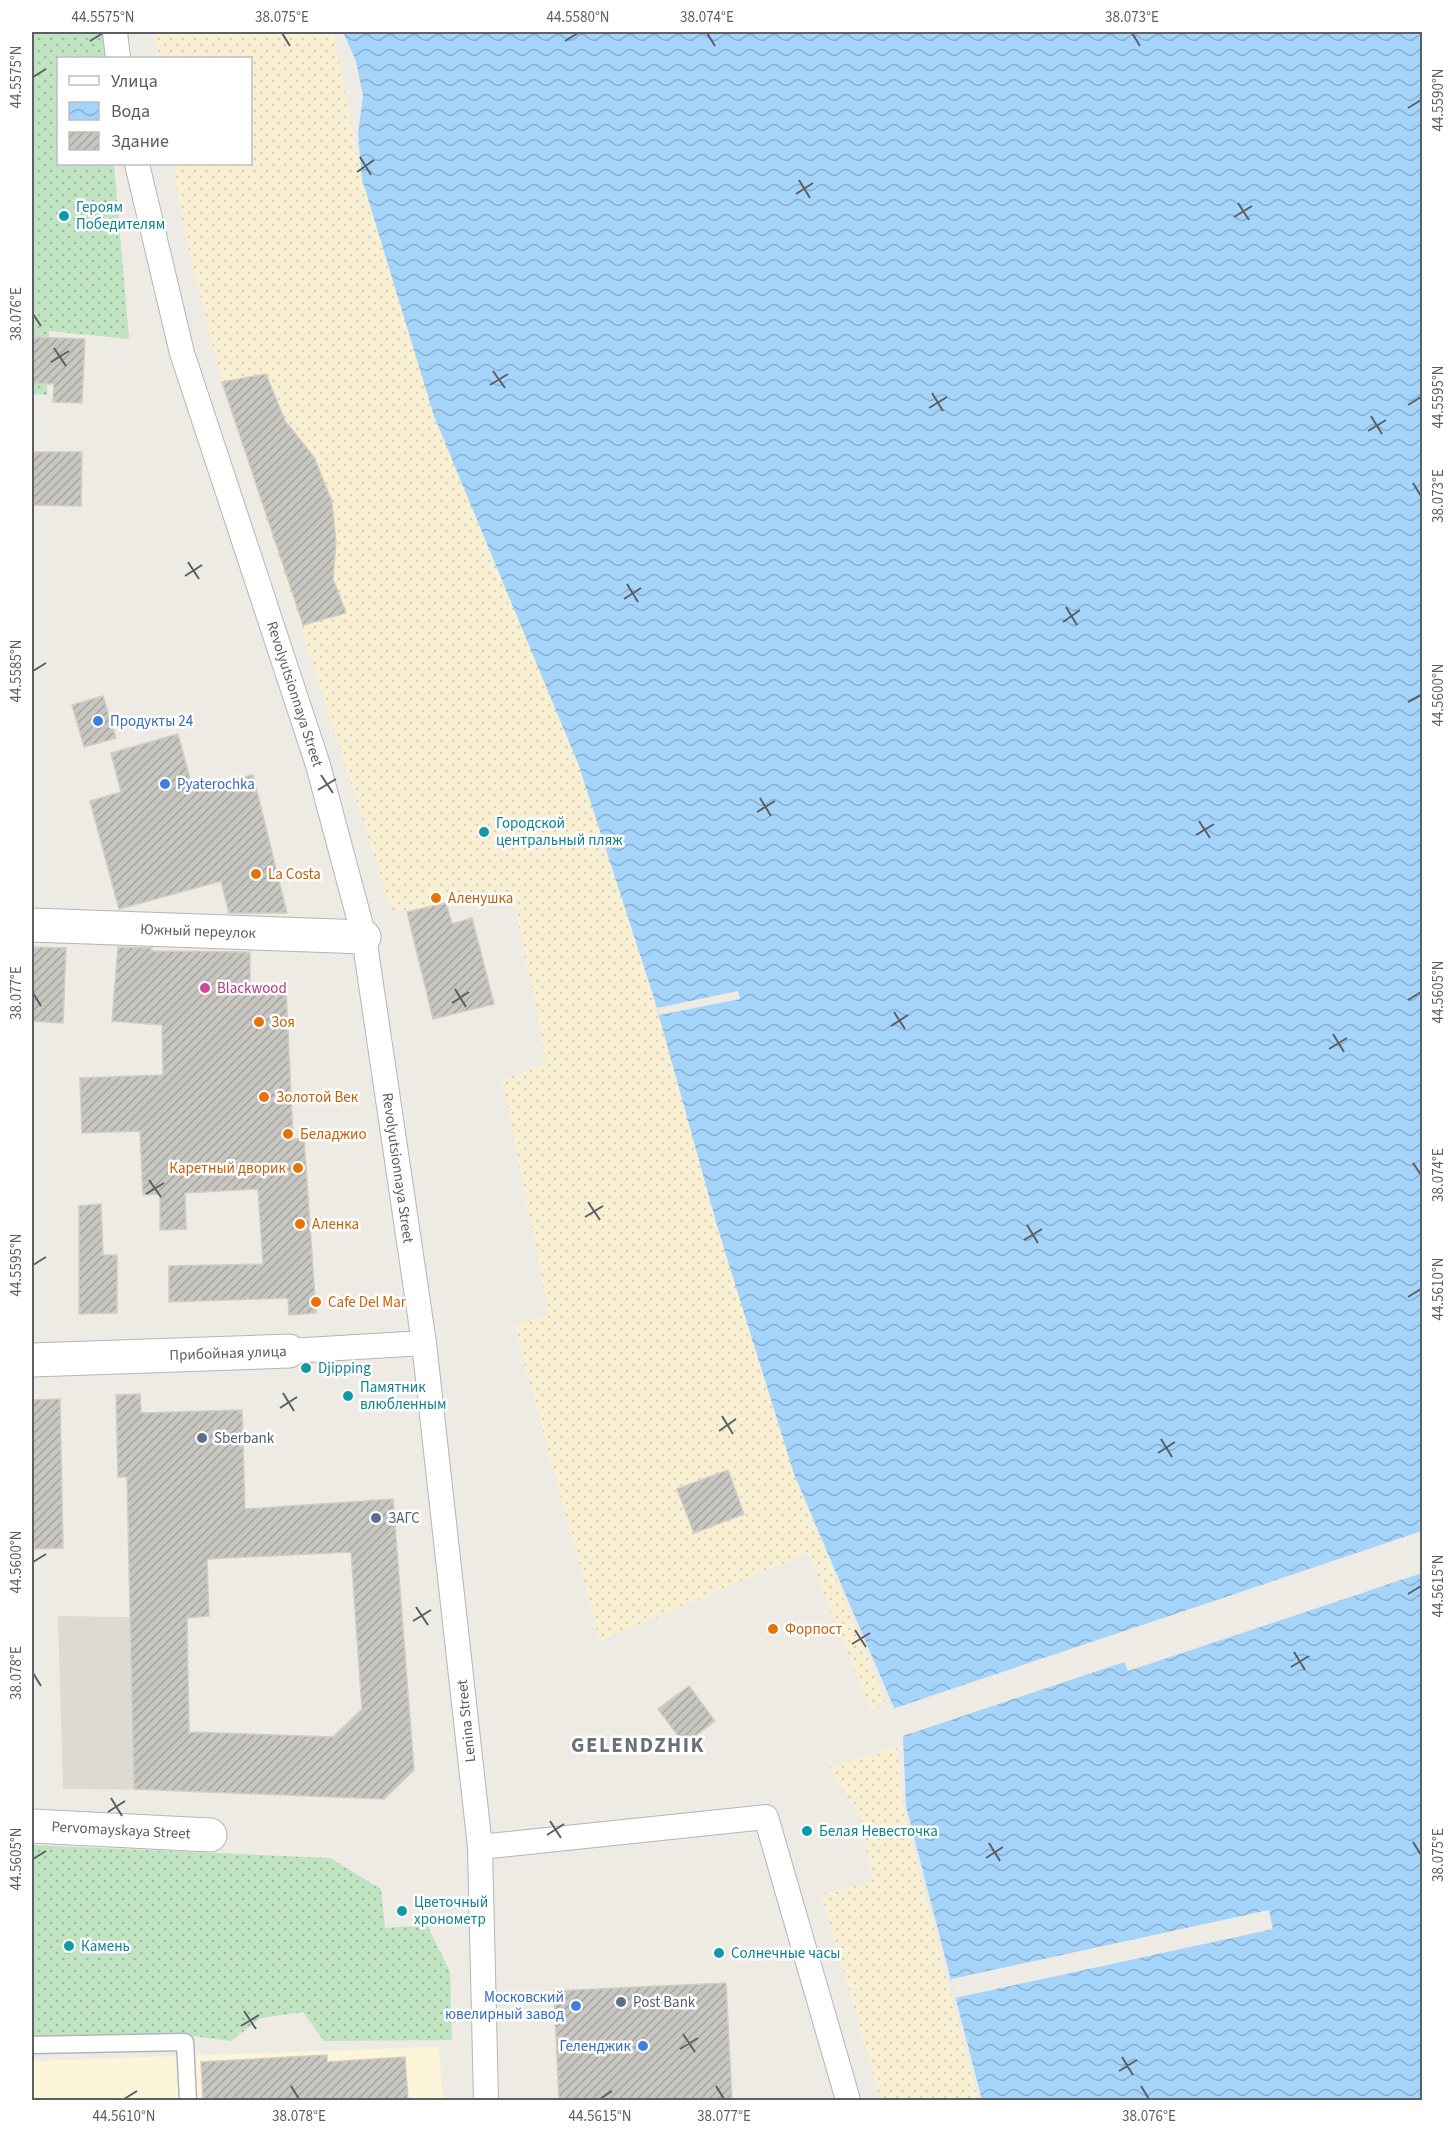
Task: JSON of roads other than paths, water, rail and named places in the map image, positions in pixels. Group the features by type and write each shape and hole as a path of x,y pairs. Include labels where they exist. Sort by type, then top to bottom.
{"street":[{"path":"115,32 118,57"},
{"name":"Revolyutsionnaya Street","path":"137,165 182,353 318,765 364,937 424,1343"},
{"name":"Южный переулок","path":"32,925 364,937"},
{"name":"Прибойная улица","path":"32,1360 289,1351 424,1343"},
{"name":"Lenina Street","path":"424,1343 480,1847 486,2100"},
{"path":"480,1847 766,1817 848,2100"},
{"name":"Pervomayskaya Street","path":"32,1826 210,1835"}],"lane":[{"path":"32,2045 185,2042 188,2100"}],"water":[{"path":"343,32 1422,32 1422,2100 982,2100 906,1806 903,1736 894,1708 794,1474 718,1229 654,998 579,766 434,416 362,179 358,134 363,96 356,61"}],"place":[{"name":"Героям Победителям","path":"64,216"},
{"name":"Продукты 24","path":"98,721"},
{"name":"Pyaterochka","path":"165,784"},
{"name":"Городской центральный пляж","path":"484,832"},
{"name":"La Costa","path":"256,874"},
{"name":"Аленушка","path":"436,898"},
{"name":"Blackwood","path":"205,988"},
{"name":"Зоя","path":"259,1022"},
{"name":"Золотой Век","path":"264,1097"},
{"name":"Беладжио","path":"288,1134"},
{"name":"Каретный дворик","path":"298,1168"},
{"name":"Аленка","path":"300,1224"},
{"name":"Cafe Del Mar","path":"316,1302"},
{"name":"Djipping","path":"306,1368"},
{"name":"Памятник влюбленным","path":"348,1396"},
{"name":"Sberbank","path":"202,1438"},
{"name":"ЗАГС","path":"376,1518"},
{"name":"Форпост","path":"773,1629"},
{"name":"Белая Невесточка","path":"807,1831"},
{"name":"Цветочный хронометр","path":"402,1911"},
{"name":"Камень","path":"69,1946"},
{"name":"Солнечные часы","path":"719,1953"},
{"name":"Post Bank","path":"621,2002"},
{"name":"Московский ювелирный завод","path":"576,2006"},
{"name":"Геленджик","path":"643,2046"}],"district":[{"name":"GELENDZHIK","path":"638,1745"}]}
